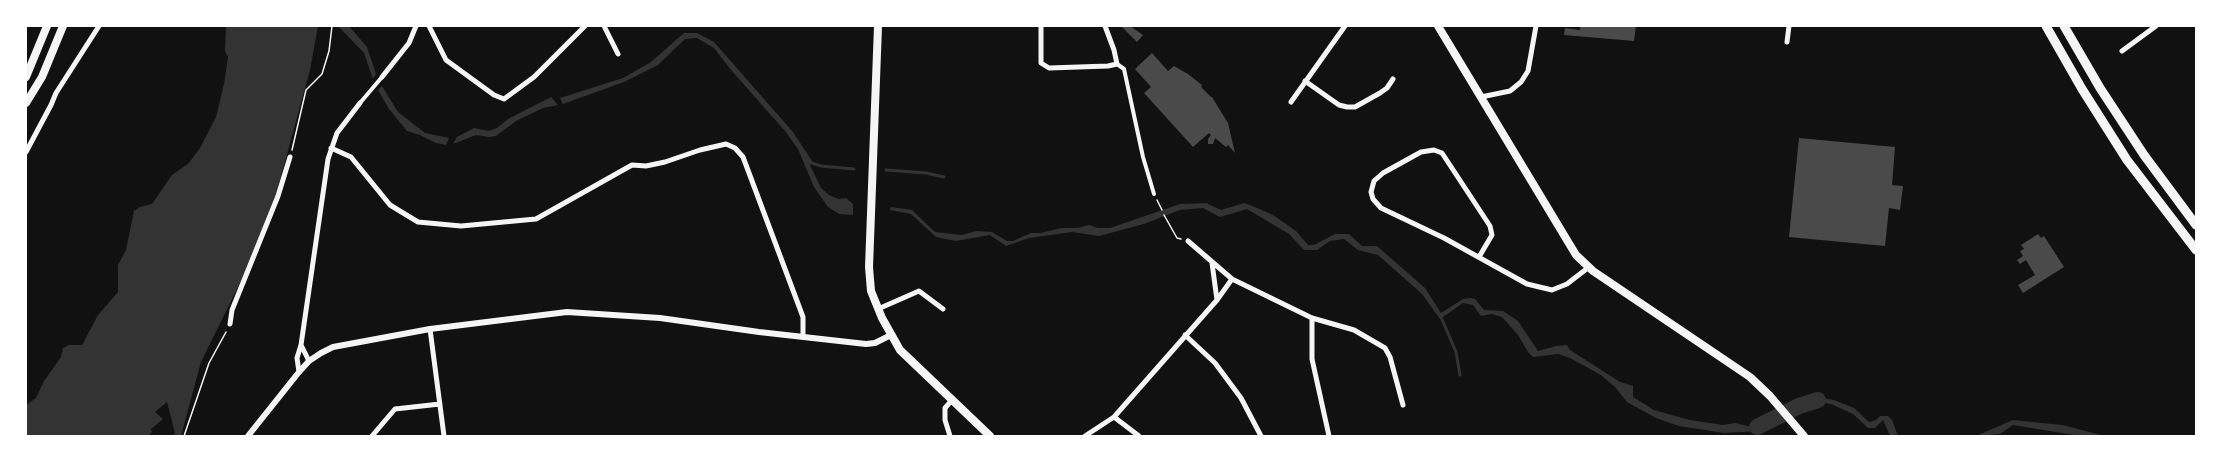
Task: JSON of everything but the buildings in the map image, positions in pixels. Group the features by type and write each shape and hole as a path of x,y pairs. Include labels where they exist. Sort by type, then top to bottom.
{"highway":[{"path":"2046,26 2127,160 2196,250"},
{"path":"2064,26 2100,88 2144,155 2196,225"}],"main road":[{"path":"26,77 47,26"},
{"path":"26,103 42,77 63,26"},
{"path":"878,26 868,267 871,291 891,336 900,350 990,436"},
{"path":"1438,26 1567,242 1589,267 1750,377 1804,436"}],"street":[{"path":"26,152 56,93 99,26"},
{"path":"299,372 297,358 301,345 325,175 331,148 343,124 409,43 416,26"},
{"path":"429,26 446,60 494,95 504,99 534,77 585,26"},
{"path":"604,26 618,54"},
{"path":"1105,26 1114,50 1116,64"},
{"path":"1291,102 1345,26"},
{"path":"1481,97 1510,91 1521,82 1528,71 1536,26"},
{"path":"1787,42 1789,26"},
{"path":"2122,51 2156,26"},
{"path":"1041,27 1041,63 1049,68 1116,64 1124,69 1143,157 1154,194"},
{"path":"1305,81 1339,105 1355,107 1387,88 1394,79"},
{"path":"331,148 351,157 390,205 418,222 461,226 536,219 579,197 632,165 646,166 664,162 726,144 735,148 743,157 803,317 803,336"},
{"path":"1479,257 1492,235 1490,226 1442,153 1434,150 1421,152 1383,173 1374,181 1371,192 1377,205 1527,284 1552,290 1567,284 1589,267"},
{"path":"230,324 232,310 278,196 290,157"},
{"path":"1188,241 1232,279 1312,318 1354,330 1384,348 1390,357 1403,405"},
{"path":"1212,263 1217,300"},
{"path":"1085,436 1114,417 1217,300 1232,279"},
{"path":"878,309 919,291 943,309"},
{"path":"248,436 309,361 333,347 430,329 567,312 660,318 866,344 891,336"},
{"path":"1312,318 1312,359 1329,436"},
{"path":"430,329 444,436"},
{"path":"1185,335 1215,363 1241,398 1261,436"},
{"path":"301,345 309,361"},
{"path":"950,436 945,420 945,408 953,399"},
{"path":"372,436 395,409 440,404"},
{"path":"1114,417 1139,436"}],"path":[{"path":"290,157 306,90 322,74 329,51 332,26"},
{"path":"1154,194 1162,210"},
{"path":"1164,215 1176,238 1188,241"},
{"path":"184,436 209,363 230,324"}],"shaded area":[{"path":"226,26 318,26 310,70 275,198 244,275 201,362 181,436 174,436 167,402 155,412 163,419 151,429 152,432 148,436 26,436 26,405 36,398 44,381 61,357 63,348 69,345 82,345 98,315 118,292 118,265 126,250 134,211 152,204 172,175 189,163 200,148 216,117 228,57 225,51"},
{"path":"338,26 349,26 367,47 376,74 373,79 364,53"},
{"path":"684,33 697,33 714,42 793,132 812,161 810,165 821,188 829,195 839,199 846,198 853,204 853,215 839,214 828,207 814,187 798,149 785,131 714,48 697,38 685,39 658,65 624,82 563,104 560,98 623,78 651,62"},
{"path":"382,86 398,112 425,133 449,138 446,145 407,131 389,109 378,90"},
{"path":"551,97 558,105 543,108 516,121 496,136 476,135 453,144 457,137 474,128 489,131 497,128 508,119"},
{"path":"1206,203 1221,210 1244,203 1250,205 1273,215 1296,231 1308,245 1314,245 1335,234 1349,234 1362,246 1377,246 1425,288 1441,313 1463,299 1470,298 1475,299 1484,310 1503,311 1518,321 1538,351 1567,345 1570,350 1620,382 1633,386 1633,397 1654,410 1690,420 1723,425 1735,423 1752,427 1763,424 1774,416 1776,419 1760,431 1724,433 1679,426 1656,418 1627,402 1601,375 1570,358 1558,354 1533,357 1502,317 1492,314 1481,316 1473,305 1463,303 1440,319 1422,294 1378,255 1358,250 1344,239 1330,241 1317,250 1304,250 1289,234 1247,209 1220,217 1203,208 1180,210 1144,224 1099,236 1072,232 1029,238 1006,246 990,235 956,241 936,237 911,214 890,210 891,207 912,210 935,232 962,235 976,231 992,232 1007,241 1013,241 1031,233 1061,228 1089,225 1110,228 1180,204"},
{"path":"1817,397 1834,400 1854,408 1869,422 1880,416 1888,416 1898,436 1890,436 1883,420 1875,428 1868,428 1853,414 1831,404 1815,402 1798,409 1796,406"},
{"path":"2013,420 2062,425 2105,436 2080,436 2013,425 2000,434 1976,436"}],"waterway":[{"path":"809,162 821,166 854,169"},
{"path":"886,170 926,173 944,177"},
{"path":"1441,317 1456,352 1460,375"},
{"path":"1757,427 1799,406 1818,400"}]}
